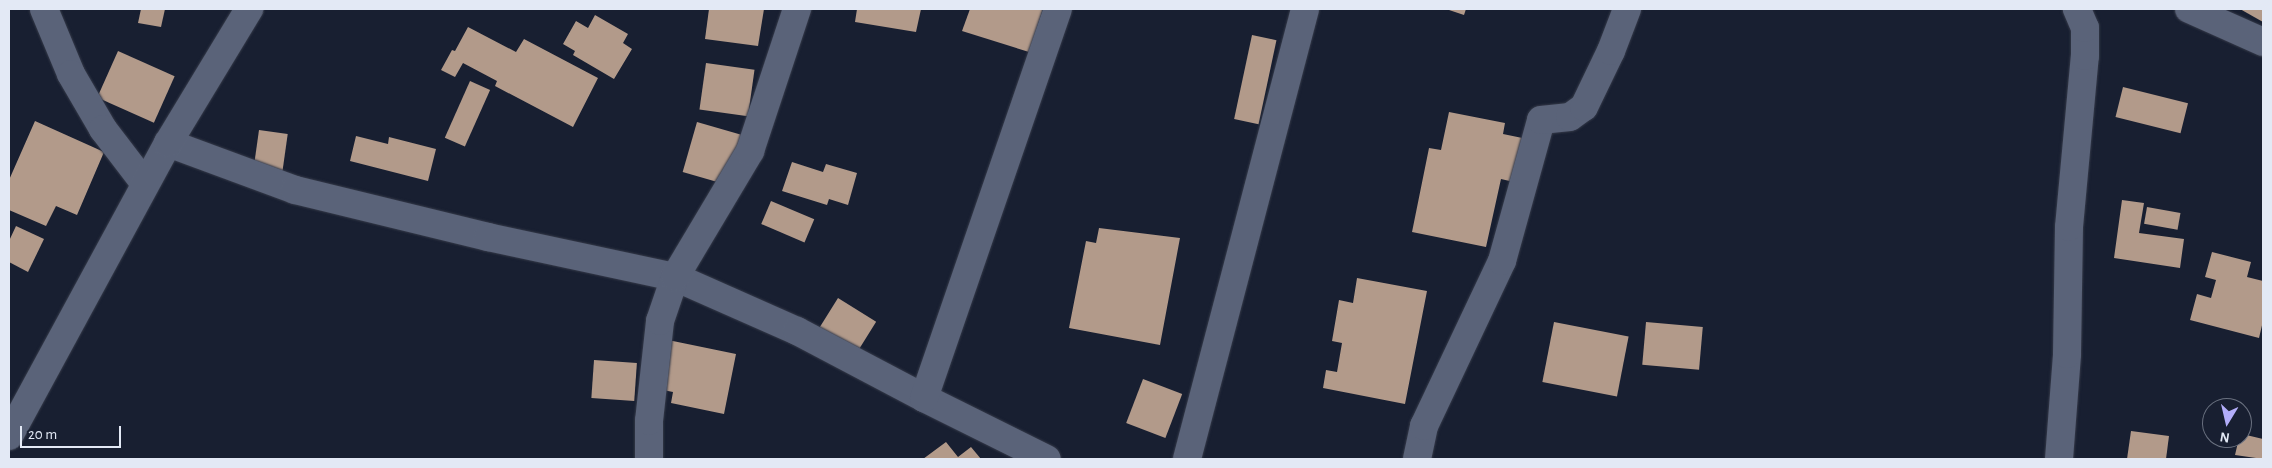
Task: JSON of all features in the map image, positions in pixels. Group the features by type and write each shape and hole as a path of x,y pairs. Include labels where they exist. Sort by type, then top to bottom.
{"street":[{"path":"44,9 71,74 84,98 103,129 145,184"},
{"path":"9,436 168,143 249,9"},
{"path":"649,459 649,421 660,322 675,277 750,151 797,9"},
{"path":"924,398 1058,9"},
{"path":"1187,459 1305,9"},
{"path":"1416,459 1424,426 1502,261 1541,120 1570,117 1584,107 1611,51 1627,9"},
{"path":"2059,459 2067,354 2069,227 2085,56 2086,28 2077,9"},
{"path":"2189,9 2263,42"},
{"path":"168,143 296,190 488,237 675,277 797,331 924,398 1047,459"}],"building":[{"path":"141,9 165,9 161,27 138,23"},
{"path":"709,9 764,9 758,46 705,39"},
{"path":"857,9 921,9 916,32 855,22"},
{"path":"970,9 1043,9 1029,52 962,31"},
{"path":"1446,9 1466,9 1464,15"},
{"path":"2240,9 2263,9 2263,22"},
{"path":"595,15 628,34 623,43 632,49 614,79 573,55 575,51 563,44 576,21 588,28"},
{"path":"468,27 516,52 524,39 598,78 573,127 495,86 497,81 463,63 455,77 441,70 452,50 455,51"},
{"path":"1252,35 1276,40 1259,124 1234,119"},
{"path":"118,51 175,76 154,123 97,98"},
{"path":"706,63 755,70 748,116 699,110"},
{"path":"470,81 490,90 465,147 445,138"},
{"path":"2123,87 2188,103 2181,133 2116,117"},
{"path":"1449,112 1505,123 1503,134 1527,139 1518,183 1501,179 1486,247 1412,232 1429,148 1441,150"},
{"path":"35,121 104,152 77,215 56,206 46,226 9,210 9,180"},
{"path":"697,122 741,135 727,185 683,172"},
{"path":"259,130 288,134 282,178 253,174"},
{"path":"356,136 388,144 389,137 436,149 428,181 350,161"},
{"path":"792,162 823,172 826,164 857,173 848,205 829,199 827,205 782,191"},
{"path":"2122,200 2144,203 2139,233 2184,239 2180,268 2114,258"},
{"path":"771,201 814,219 804,242 761,224"},
{"path":"2147,207 2180,213 2178,230 2144,224"},
{"path":"16,226 44,239 28,272 9,262 9,241"},
{"path":"1099,228 1180,238 1160,345 1069,328 1086,241 1096,243"},
{"path":"2212,252 2251,262 2247,277 2263,281 2263,321 2259,338 2190,320 2197,294 2211,298 2216,280 2205,277"},
{"path":"1357,278 1427,291 1405,404 1323,388 1326,370 1337,372 1342,343 1332,341 1339,300 1353,303"},
{"path":"838,298 876,322 856,354 818,330"},
{"path":"1554,322 1629,337 1617,396 1542,382"},
{"path":"1646,322 1703,327 1699,370 1642,365"},
{"path":"668,340 736,354 724,414 671,403 673,392 658,389"},
{"path":"594,360 637,363 634,401 591,398"},
{"path":"1143,379 1182,394 1165,438 1126,423"},
{"path":"2131,431 2169,436 2166,459 2127,459"},
{"path":"2252,436 2263,439 2263,459 2235,455 2237,448 2252,448"},
{"path":"946,442 958,457 971,447 981,459 923,459"}]}
